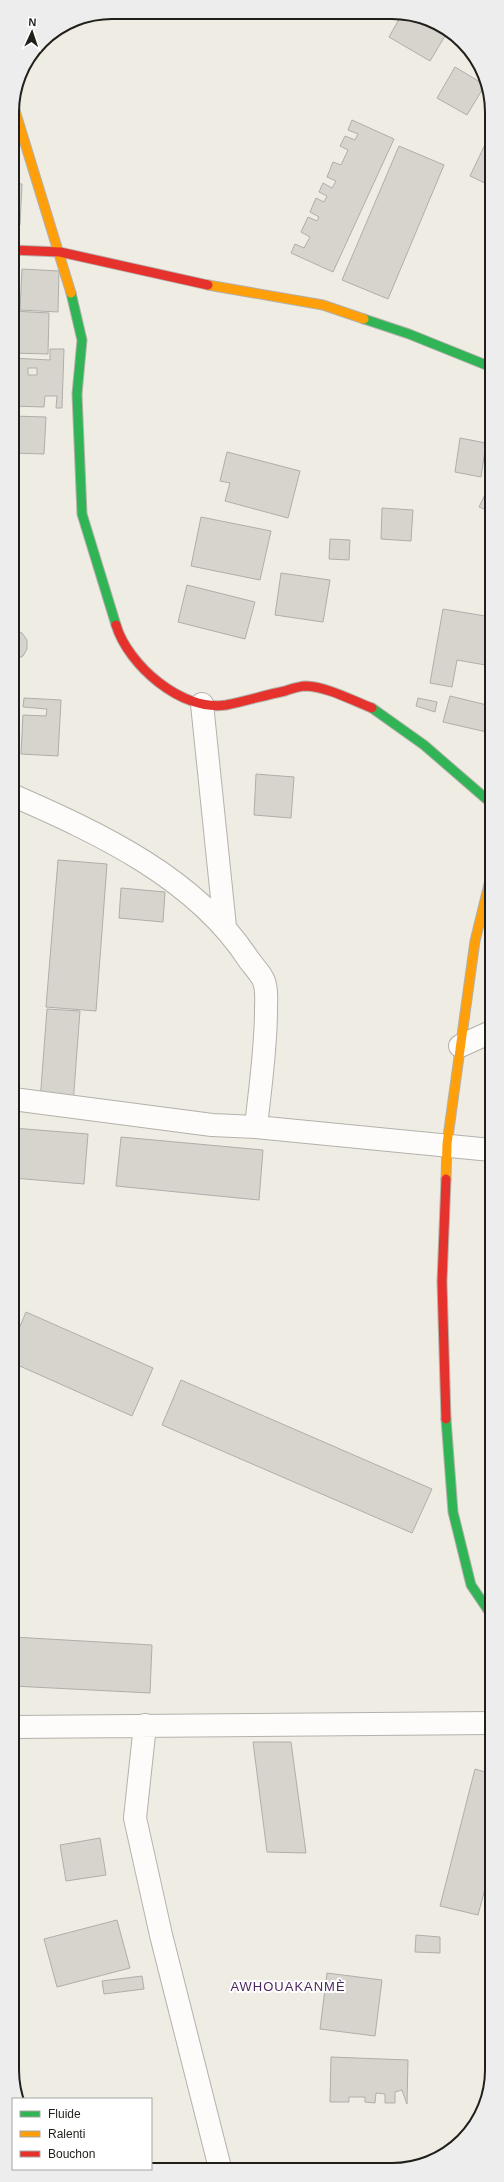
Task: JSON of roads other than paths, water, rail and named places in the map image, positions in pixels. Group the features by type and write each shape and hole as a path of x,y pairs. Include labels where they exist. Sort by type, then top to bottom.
{"street":[{"path":"19,123 60,252 82,340 77,394 82,514 118,633 141,668 173,693 202,704 224,705 305,686 337,694 376,710 424,745 485,798"},
{"path":"19,250 60,252 232,290 323,305 409,334 485,365"},
{"path":"202,704 225,927"},
{"path":"19,798 72,821 180,885 225,927 242,948 265,984 266,1031 256,1127"},
{"path":"485,900 475,941 447,1144 442,1282 445,1404 453,1512 471,1585 485,1606"},
{"path":"460,1046 485,1035"},
{"path":"19,1100 212,1125 256,1127 447,1144 485,1149"},
{"path":"19,1727 485,1723"},
{"path":"145,1725 135,1818 161,1935 219,2163"}],"district":[{"name":"AWHOUAKANMÈ","path":"288,1986"}]}
